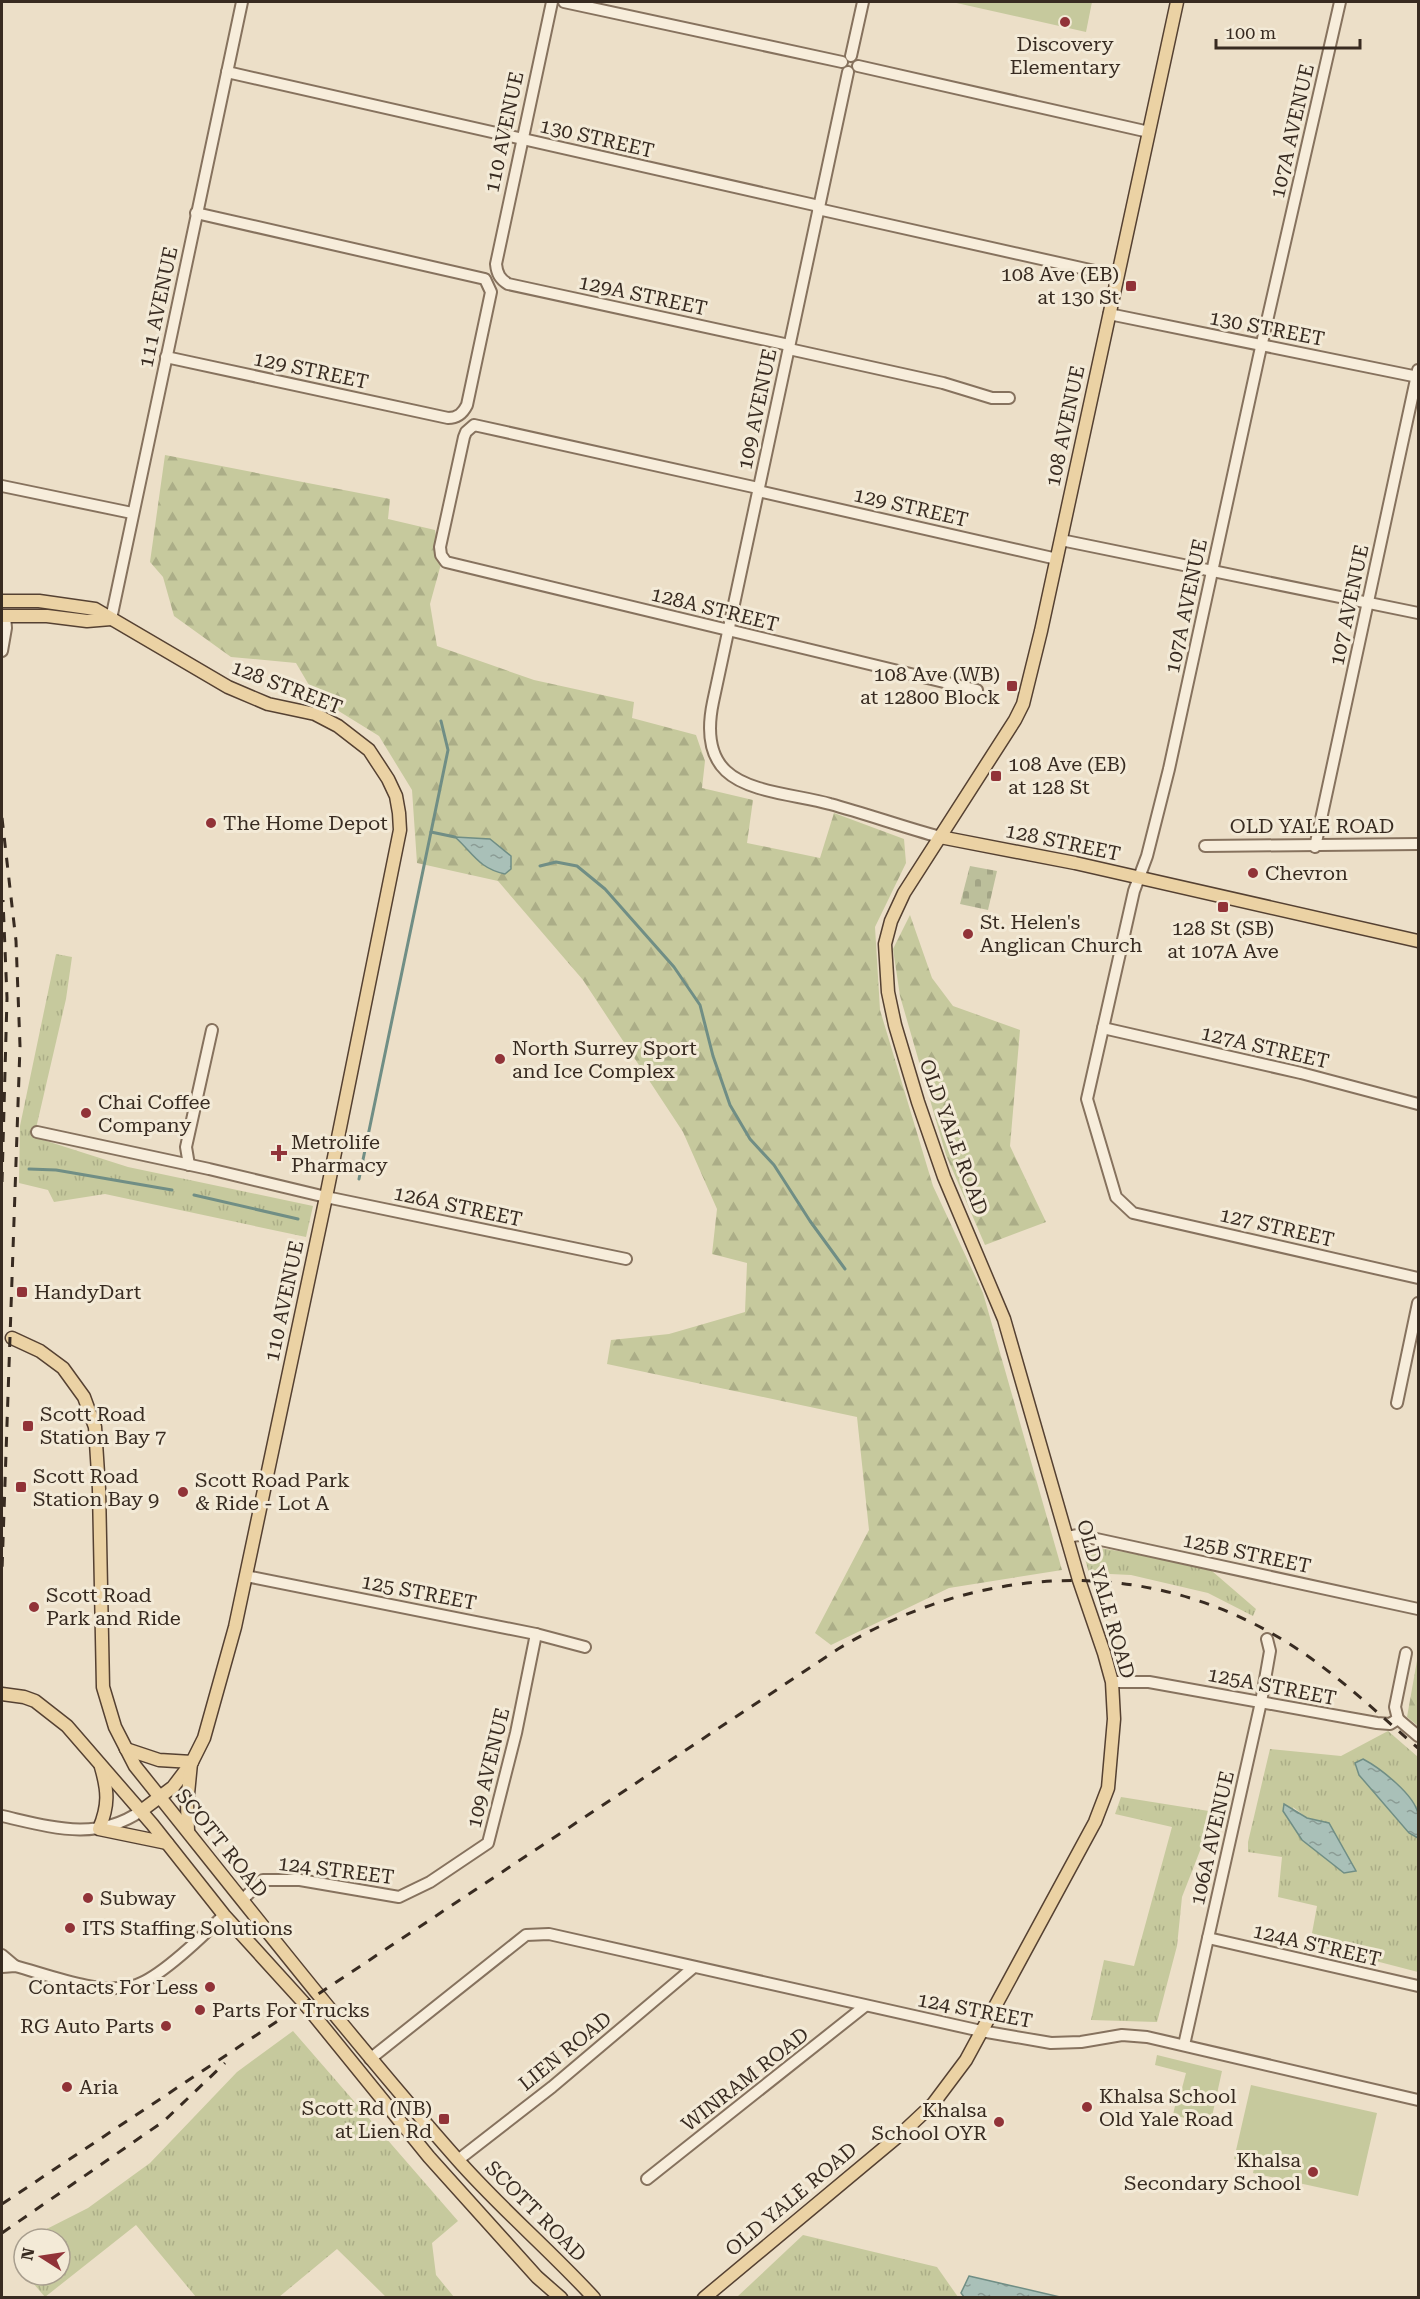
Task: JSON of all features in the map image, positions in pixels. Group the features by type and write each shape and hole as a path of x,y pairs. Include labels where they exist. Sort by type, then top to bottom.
{"main road":[{"name":"108 AVENUE","path":"940,837 1023,704 1057,559 1177,2"},
{"name":"128 STREET","path":"2,601 39,601 95,609 238,691 268,704 315,714 338,726 369,750 396,796"},
{"path":"3,616 47,616 87,621 111,619"},
{"name":"110 AVENUE","path":"141,1810 173,1787 192,1762 204,1738 234,1627 326,1197 400,830 396,796"},
{"name":"128 STREET","path":"940,837 1075,863 1419,941"},
{"name":"OLD YALE ROAD","path":"704,2298 917,2119 957,2075 1053,1902 1103,1804 1108,1788 1114,1719 1112,1682 1079,1580 1004,1319 944,1177 900,1044 888,992 885,944 891,921 909,885 940,837"},
{"name":"SCOTT ROAD","path":"12,1338 40,1351 63,1368 84,1397 95,1427 99,1468 103,1687 115,1727 135,1766 370,2059 458,2160 594,2298"},
{"name":"SCOTT ROAD","path":"5,1693 24,1697 50,1711 67,1726 141,1810 224,1915 304,2003 462,2195 537,2277 561,2298"},
{"path":"126,1749 159,1760 192,1762 187,1804 188,1831"},
{"path":"100,1763 106,1782 108,1805 99,1829 167,1843"}],"street":[{"name":"111 AVENUE","path":"111,619 242,2"},
{"name":"110 AVENUE","path":"496,271 552,2"},
{"path":"564,2 847,59 857,60 858,66 853,72 843,69 847,59 863,2"},
{"name":"107A AVENUE","path":"1128,1209 1116,1197 1087,1099 1139,879 1169,770 1261,345 1340,2"},
{"path":"858,66 1149,132"},
{"name":"130 STREET","path":"227,72 1118,276"},
{"name":"109 AVENUE","path":"714,754 710,733 711,714 848,72"},
{"name":"129 STREET","path":"166,357 455,418 464,412 467,405 491,292 485,279 481,276 196,213"},
{"name":"129A STREET","path":"496,271 501,280 507,284 943,383 992,398 1009,398"},
{"name":"130 STREET","path":"1109,314 1418,375"},
{"name":"107 AVENUE","path":"1315,847 1418,375"},
{"name":"129 STREET","path":"446,562 441,555 440,547 466,432 474,425 1057,559"},
{"path":"2,486 132,513"},
{"path":"1061,540 1419,614"},
{"name":"128A STREET","path":"446,562 977,690"},
{"path":"2,651 6,628 3,616"},
{"name":"128 STREET","path":"714,754 726,771 744,783 827,803 940,837"},
{"name":"OLD YALE ROAD","path":"1205,846 1245,844 1262,847 1315,847 1419,844"},
{"name":"127A STREET","path":"1103,1028 1301,1073 1419,1104"},
{"path":"189,1165 186,1147 212,1030"},
{"name":"126A STREET","path":"37,1132 326,1197 626,1259"},
{"name":"127 STREET","path":"1128,1209 1419,1278"},
{"path":"1397,1403 1419,1303"},
{"name":"125B STREET","path":"1067,1538 1078,1535 1419,1609"},
{"name":"125 STREET","path":"246,1576 536,1634 585,1647"},
{"name":"109 AVENUE","path":"430,1882 488,1842 516,1733 536,1634"},
{"name":"106A AVENUE","path":"1184,2045 1260,1702 1270,1650 1267,1639"},
{"path":"1406,1653 1395,1707 1398,1719 1419,1736"},
{"name":"125A STREET","path":"1112,1682 1149,1682 1377,1724 1390,1724 1398,1719"},
{"path":"2,1816 67,1829 99,1829 128,1820 141,1810"},
{"name":"124 STREET","path":"243,1899 263,1880 300,1880 399,1897 430,1882"},
{"path":"2,1967 15,1966 101,1988 135,1986 157,1973 224,1915"},
{"name":"124 STREET","path":"370,2059 526,1935 549,1935 981,2031 1052,2043 1081,2042 1122,2035 1147,2037 1419,2100"},
{"name":"124A STREET","path":"1208,1938 1419,1986"},
{"path":"2,1955 15,1966"},
{"name":"LIEN ROAD","path":"458,2160 552,2087 694,1968"},
{"name":"WINRAM ROAD","path":"647,2179 865,2006"}],"green space":[{"name":"Discovery Elementary","path":"952,2 1092,2 1086,32"},
{"path":"165,455 390,499 388,519 435,530 441,564 430,604 437,646 534,680 634,702 632,718 696,735 705,761 702,788 753,800 747,843 820,858 834,813 904,839 906,863 875,927 880,1010 933,1186 983,1293 1062,1570 949,1588 831,1645 815,1633 869,1530 857,1417 607,1364 611,1340 669,1334 745,1312 747,1263 712,1254 717,1209 683,1132 583,980 498,881 417,863 412,790 379,736 316,697 296,663 231,657 174,616 163,577 150,562"},
{"path":"970,866 997,871 988,910 960,904"},
{"path":"910,915 932,978 953,1006 1020,1030 1010,1146 1046,1222 985,1245 946,1155 900,996 893,949"},
{"path":"56,954 72,957 66,999 34,1137 128,1167 313,1206 306,1237 105,1194 54,1202 48,1190 19,1183 20,1126"},
{"path":"1081,1545 1205,1565 1256,1609 1253,1616 1208,1593 1131,1575 1089,1573"},
{"path":"1418,1655 1418,1726 1407,1717"},
{"path":"1388,1731 1418,1757 1418,1972 1310,1944 1317,1906 1278,1897 1282,1857 1248,1852 1248,1842 1270,1749 1341,1756","holes":["1293,1807 1307,1818 1329,1823 1356,1871 1344,1873 1302,1840"]},
{"path":"1121,1797 1215,1812 1182,1897 1177,1946 1157,2022 1091,2020 1104,1960 1134,1966 1172,1827 1115,1814"},
{"path":"293,2031 458,2221 432,2243 436,2275 454,2297 386,2297 337,2249 279,2297 196,2297 136,2225 72,2276 72,2227 51,2227 88,2208 150,2163 237,2072"},
{"path":"1157,2055 1222,2071 1211,2121 1205,2123 1173,2115 1178,2092 1181,2092 1186,2073 1155,2065"},
{"path":"1251,2085 1377,2113 1358,2196 1253,2173 1255,2163 1234,2159"},
{"path":"803,2235 937,2267 958,2297 737,2297"},
{"path":"36,2287 58,2287 45,2297"}],"water":[{"path":"455,837 490,839 511,856 511,869 505,874 488,868"},
{"path":"1363,1759 1387,1775 1411,1799 1419,1817 1418,1838 1409,1833 1359,1775 1355,1763"},
{"path":"1284,1804 1307,1818 1329,1823 1356,1871 1344,1873 1302,1840 1283,1811"},
{"path":"969,2276 1060,2297 964,2297 961,2293"}],"waterway":[{"path":"359,1179 448,750 441,721"},
{"path":"431,832 455,837"},
{"path":"540,866 556,862 577,866 605,889 674,967 700,1005 713,1056 730,1105 750,1139 774,1165 810,1221 845,1269"},
{"path":"29,1169 56,1170 172,1190"},
{"path":"194,1195 298,1219"}],"railway":[{"path":"2,818 16,941 20,1046 2,1570"},
{"path":"2,1182 7,998 3,900"},
{"path":"2,2204 838,1649 891,1621 946,1600 1003,1587 1060,1581 1117,1583 1174,1593 1229,1612 1283,1640 1370,1705 1418,1748"},
{"path":"2,2233 164,2121 225,2063"}],"place":[{"name":"Discovery Elementary","path":"1065,22"},
{"name":"108 Ave (EB) at 130 St","path":"1131,286"},
{"name":"108 Ave (WB) at 12800 Block","path":"1012,686"},
{"name":"108 Ave (EB) at 128 St","path":"996,776"},
{"name":"The Home Depot","path":"211,823"},
{"name":"Chevron","path":"1253,873"},
{"name":"128 St (SB) at 107A Ave","path":"1223,907"},
{"name":"St. Helen's Anglican Church","path":"968,934"},
{"name":"North Surrey Sport and Ice Complex","path":"500,1059"},
{"name":"Chai Coffee Company","path":"86,1113"},
{"name":"Metrolife Pharmacy","path":"279,1153"},
{"name":"HandyDart","path":"22,1292"},
{"name":"Scott Road Station Bay 7","path":"28,1426"},
{"name":"Scott Road Station Bay 9","path":"21,1487"},
{"name":"Scott Road Park & Ride - Lot A","path":"183,1492"},
{"name":"Scott Road Park and Ride","path":"34,1607"},
{"name":"Subway","path":"88,1898"},
{"name":"ITS Staffing Solutions","path":"70,1928"},
{"name":"Contacts For Less","path":"210,1987"},
{"name":"Parts For Trucks","path":"200,2010"},
{"name":"RG Auto Parts","path":"166,2026"},
{"name":"Aria","path":"67,2087"},
{"name":"Khalsa School Old Yale Road","path":"1087,2107"},
{"name":"Scott Rd (NB) at Lien Rd","path":"444,2119"},
{"name":"Khalsa School OYR","path":"999,2122"},
{"name":"Khalsa Secondary School","path":"1313,2172"}]}
